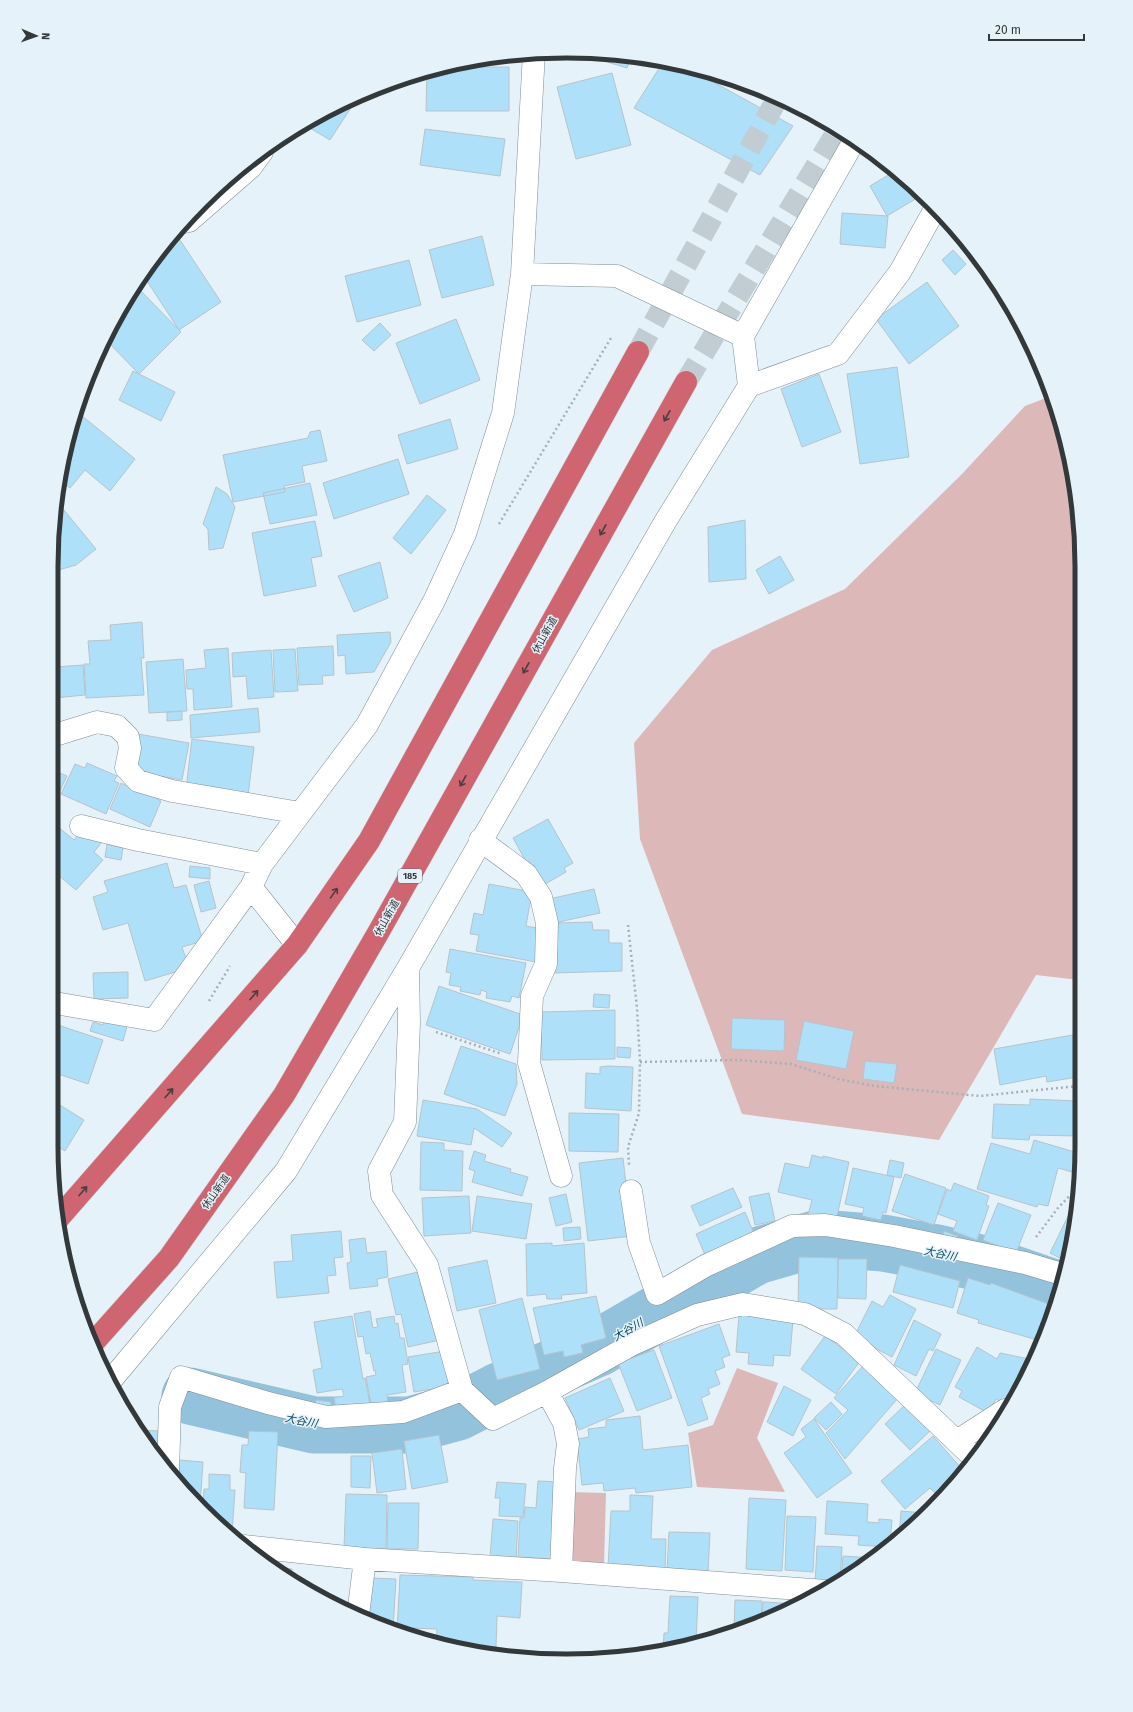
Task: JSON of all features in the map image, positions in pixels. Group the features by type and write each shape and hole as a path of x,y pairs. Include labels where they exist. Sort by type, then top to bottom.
{"highway":[{"path":"62,1214 297,945 369,841 638,352"},
{"name":"休山新道","path":"97,1339 169,1258 284,1095 382,926 686,382"}],"street":[{"path":"58,1004 154,1020 251,887 262,864 367,725 434,601 465,534 503,413 522,274 534,59"},
{"path":"749,386 743,336 851,146"},
{"path":"226,189 238,179"},
{"path":"114,1377 286,1171 408,968 480,840 661,528 749,386 838,354 900,272 932,214"},
{"path":"522,274 616,276 743,336"},
{"path":"58,734 97,722 117,726 128,737 130,748 126,768 138,781 172,791 300,813"},
{"path":"81,826 138,840 262,864"},
{"path":"480,840 526,874 541,897 547,923 546,964 532,996 529,1063 562,1176"},
{"path":"251,887 297,945"},
{"path":"408,968 409,1023 405,1122 379,1171 382,1195 427,1266 462,1390 493,1419 547,1392 633,1344 697,1315 743,1304 805,1314 844,1334 970,1454"},
{"path":"631,1191 639,1243 657,1294 705,1266 792,1226 825,1225 894,1236 1025,1263 1059,1273"},
{"path":"168,1462 170,1407 181,1377 268,1403 326,1417 402,1412 462,1390"},
{"path":"547,1392 564,1423 568,1444 565,1468 561,1571"},
{"path":"957,1441 997,1415"},
{"path":"255,1547 365,1559 561,1571 809,1592"},
{"path":"359,1609 365,1559"}],"path":[{"path":"628,925 637,1008 640,1062 639,1113 628,1147 631,1191"},
{"path":"409,1023 529,1063"},
{"path":"640,1062 738,1060 791,1064 838,1079 875,1086 980,1096 1075,1086"},
{"path":"1025,1263 1038,1234 1058,1208 1073,1192"}],"shaded area":[{"path":"1046,398 1048,403 1058,435 1065,467 1071,500 1074,533 1075,980 1036,975 939,1140 742,1114 640,839 634,743 712,650 845,589 962,474 1025,406"},
{"path":"737,1368 778,1383 757,1438 785,1492 697,1487 688,1433 713,1425"},
{"path":"568,1492 606,1493 604,1566 565,1563"}],"building":[{"path":"597,59 629,62 627,68"},
{"path":"472,67 509,67 509,111 426,111 427,78"},
{"path":"660,67 705,77 793,126 760,175 634,108"},
{"path":"612,73 631,145 576,159 557,87"},
{"path":"352,106 330,140 309,128"},
{"path":"425,129 505,139 500,176 420,165"},
{"path":"890,174 917,198 887,216 870,186"},
{"path":"842,213 888,216 885,248 840,244"},
{"path":"482,236 494,285 442,298 429,250"},
{"path":"179,238 221,302 179,330 147,280"},
{"path":"953,250 966,264 955,275 942,260"},
{"path":"409,260 421,305 357,322 345,276"},
{"path":"927,282 959,326 909,364 876,319"},
{"path":"140,290 181,332 139,374 109,344 126,312"},
{"path":"456,319 480,380 420,404 396,343"},
{"path":"380,323 391,335 374,351 362,340"},
{"path":"897,367 909,457 860,464 847,374"},
{"path":"133,371 175,392 161,421 119,400"},
{"path":"819,374 841,432 802,447 781,389"},
{"path":"81,415 135,459 110,491 85,470 70,488 65,484 75,435"},
{"path":"450,419 458,449 407,464 398,435"},
{"path":"320,430 327,461 302,466 305,482 284,486 285,492 233,502 223,455 308,438 310,432"},
{"path":"398,459 409,494 334,519 323,483"},
{"path":"310,483 317,515 270,524 263,493"},
{"path":"216,487 227,494 235,507 223,548 209,550 208,529 203,524"},
{"path":"427,495 446,510 411,554 393,538"},
{"path":"61,507 96,549 76,565 58,570"},
{"path":"745,520 746,579 709,582 708,527"},
{"path":"315,521 322,556 311,558 316,586 264,596 252,533"},
{"path":"780,556 794,580 769,594 756,570"},
{"path":"380,562 388,598 354,612 338,576"},
{"path":"142,622 144,658 141,658 144,695 86,698 84,664 90,664 88,641 111,640 110,625"},
{"path":"390,632 391,642 374,672 346,674 345,655 338,656 337,635"},
{"path":"333,646 334,675 322,676 323,684 299,685 297,648"},
{"path":"228,648 232,707 194,710 193,689 187,689 186,670 206,668 204,650"},
{"path":"295,649 298,691 275,692 273,650"},
{"path":"271,650 274,697 248,699 246,676 233,677 232,653"},
{"path":"183,659 187,711 149,713 146,662"},
{"path":"83,665 85,695 58,698 58,667"},
{"path":"258,708 260,732 191,738 190,715"},
{"path":"182,711 182,720 167,721 167,712"},
{"path":"138,734 189,743 182,780 131,771"},
{"path":"192,739 254,747 248,796 186,789"},
{"path":"87,763 117,776 114,781 119,783 106,814 61,794 75,764 85,768"},
{"path":"58,772 67,776 58,795"},
{"path":"130,780 159,793 157,799 161,801 150,827 110,809 121,783 127,786"},
{"path":"548,819 573,863 564,868 566,872 540,887 513,838"},
{"path":"58,827 74,840 85,827 102,842 94,852 103,860 76,890 58,875"},
{"path":"107,844 123,848 121,860 105,857"},
{"path":"167,863 174,888 186,885 203,941 182,947 189,968 145,981 128,923 103,930 93,897 108,892 104,881"},
{"path":"190,866 210,868 210,879 189,877"},
{"path":"209,881 216,908 201,912 194,885"},
{"path":"489,884 532,892 526,926 542,929 536,962 476,951 479,935 470,934 474,913 483,915"},
{"path":"594,889 600,913 554,923 549,899"},
{"path":"592,922 593,930 609,930 609,943 622,943 622,971 554,973 554,923"},
{"path":"450,949 526,963 519,998 512,996 510,1002 486,998 487,992 481,990 480,995 460,991 461,987 449,985 451,973 446,972"},
{"path":"128,972 128,998 94,999 93,973"},
{"path":"439,986 523,1015 510,1054 426,1025"},
{"path":"594,994 610,995 609,1008 593,1007"},
{"path":"615,1010 615,1059 542,1060 541,1012"},
{"path":"732,1018 785,1020 784,1051 731,1049"},
{"path":"105,1019 127,1026 123,1041 90,1031 93,1022 103,1025"},
{"path":"804,1021 854,1031 846,1069 796,1060"},
{"path":"58,1025 103,1040 88,1084 58,1074"},
{"path":"1075,1035 1075,1077 1047,1082 1046,1076 1000,1085 994,1049"},
{"path":"461,1046 516,1064 517,1084 505,1116 444,1094"},
{"path":"617,1047 631,1048 630,1058 617,1057"},
{"path":"865,1061 897,1064 894,1083 863,1079"},
{"path":"600,1067 633,1067 631,1111 585,1108 586,1073 600,1074"},
{"path":"1030,1099 1075,1101 1075,1136 1030,1135 1029,1140 992,1138 994,1104 1030,1105"},
{"path":"423,1100 477,1109 512,1133 502,1147 474,1128 471,1145 417,1136"},
{"path":"58,1104 84,1120 65,1151 58,1147"},
{"path":"569,1113 619,1114 618,1152 569,1151"},
{"path":"1034,1140 1075,1152 1074,1164 1072,1172 1058,1168 1048,1206 1038,1204 1037,1207 977,1189 991,1143 1030,1154"},
{"path":"421,1142 444,1143 444,1150 463,1151 462,1191 420,1190"},
{"path":"474,1151 486,1155 484,1161 511,1169 510,1172 528,1177 522,1196 472,1182 475,1171 469,1169"},
{"path":"812,1155 849,1162 836,1221 808,1215 812,1200 778,1192 785,1163 809,1168"},
{"path":"623,1158 632,1236 588,1241 579,1163"},
{"path":"890,1160 904,1163 901,1178 887,1175"},
{"path":"853,1168 894,1177 886,1213 883,1212 881,1220 862,1216 864,1208 845,1204"},
{"path":"905,1174 946,1188 934,1225 892,1211"},
{"path":"954,1183 989,1196 986,1205 989,1206 977,1240 953,1231 957,1221 938,1214 947,1189 951,1191"},
{"path":"733,1188 742,1207 700,1226 691,1206"},
{"path":"769,1193 775,1221 755,1225 749,1197"},
{"path":"566,1194 572,1222 556,1226 549,1198"},
{"path":"469,1196 471,1233 424,1236 422,1198"},
{"path":"477,1196 532,1204 526,1239 472,1231"},
{"path":"998,1203 1031,1215 1016,1253 983,1240"},
{"path":"1071,1210 1062,1259 1050,1253"},
{"path":"745,1212 755,1236 706,1257 696,1234"},
{"path":"580,1227 581,1239 564,1241 563,1228"},
{"path":"341,1231 343,1257 334,1258 336,1275 327,1276 329,1293 277,1298 274,1262 293,1261 291,1235"},
{"path":"944,1231 957,1236 955,1244 941,1240"},
{"path":"365,1238 367,1253 386,1251 388,1277 377,1279 378,1286 350,1289 347,1263 351,1262 349,1240"},
{"path":"552,1243 552,1246 584,1243 587,1293 561,1295 562,1299 547,1299 546,1294 527,1296 526,1244"},
{"path":"799,1257 838,1258 837,1309 798,1309"},
{"path":"838,1259 867,1259 866,1299 838,1298"},
{"path":"487,1260 496,1303 457,1311 448,1268"},
{"path":"900,1265 960,1281 953,1308 893,1292"},
{"path":"418,1272 425,1302 431,1301 440,1340 408,1347 401,1314 396,1315 388,1279"},
{"path":"968,1278 990,1285 991,1283 1049,1304 1036,1340 978,1323 979,1320 957,1313"},
{"path":"890,1295 916,1309 892,1357 854,1337 872,1301 883,1307"},
{"path":"596,1296 606,1338 581,1345 583,1353 564,1357 563,1351 544,1355 533,1308"},
{"path":"522,1298 540,1369 497,1380 479,1310"},
{"path":"370,1311 373,1328 378,1327 376,1319 394,1316 395,1324 398,1323 400,1338 404,1338 408,1364 402,1365 406,1392 387,1395 388,1402 371,1405 366,1377 376,1375 370,1353 366,1354 363,1336 358,1337 354,1314"},
{"path":"739,1315 793,1319 790,1356 774,1355 773,1366 748,1364 749,1353 736,1352"},
{"path":"352,1316 363,1379 365,1378 370,1404 336,1408 334,1398 344,1396 342,1389 317,1393 313,1370 322,1368 314,1322"},
{"path":"914,1320 941,1334 933,1351 929,1349 916,1376 894,1365"},
{"path":"719,1324 730,1355 722,1358 725,1367 715,1371 720,1384 708,1389 710,1394 701,1398 708,1419 688,1426 659,1346"},
{"path":"825,1336 860,1361 836,1394 801,1369"},
{"path":"977,1347 997,1359 1000,1353 1028,1359 1005,1404 996,1399 988,1413 959,1397 962,1391 955,1387"},
{"path":"936,1349 961,1360 940,1405 915,1393"},
{"path":"654,1350 672,1398 637,1411 618,1363"},
{"path":"445,1351 451,1386 414,1392 408,1357"},
{"path":"863,1366 899,1397 845,1459 826,1433 848,1410 834,1398"},
{"path":"610,1378 624,1411 579,1430 565,1398"},
{"path":"784,1386 811,1400 793,1436 767,1422"},
{"path":"316,1400 331,1402 331,1411 315,1409"},
{"path":"831,1402 842,1414 826,1430 814,1418"},
{"path":"906,1404 931,1430 910,1450 885,1424"},
{"path":"640,1416 643,1450 688,1445 692,1487 636,1493 635,1488 604,1491 603,1483 582,1485 577,1439 589,1437 588,1429 606,1427 606,1420"},
{"path":"814,1419 852,1473 817,1498 784,1453 806,1437 801,1429"},
{"path":"146,1430 160,1431 159,1450"},
{"path":"249,1431 278,1432 274,1510 244,1508 246,1473 240,1472 242,1445 248,1445"},
{"path":"439,1435 448,1482 412,1489 404,1441"},
{"path":"933,1436 960,1467 950,1479 935,1493 930,1488 905,1509 881,1481"},
{"path":"402,1449 406,1489 377,1493 372,1453"},
{"path":"351,1456 371,1456 370,1488 351,1487"},
{"path":"179,1460 203,1462 201,1498 184,1481 178,1474"},
{"path":"209,1474 230,1475 230,1490 235,1490 232,1529 203,1501 204,1489 209,1489"},
{"path":"538,1481 561,1482 555,1559 518,1557 520,1518 524,1518 525,1507 536,1508"},
{"path":"497,1482 526,1484 523,1517 499,1516 500,1498 495,1498"},
{"path":"346,1494 387,1495 386,1549 344,1548"},
{"path":"630,1495 653,1496 651,1539 666,1539 665,1570 608,1567 611,1511 630,1511"},
{"path":"749,1498 786,1500 782,1571 746,1569"},
{"path":"827,1501 868,1504 867,1522 879,1523 879,1519 892,1520 891,1537 879,1546 858,1545 859,1536 825,1534"},
{"path":"388,1503 419,1503 418,1549 387,1549"},
{"path":"901,1511 918,1512 902,1528 900,1530"},
{"path":"787,1516 816,1517 813,1572 785,1570"},
{"path":"493,1519 518,1521 516,1559 490,1557"},
{"path":"669,1532 710,1533 708,1573 667,1571"},
{"path":"817,1546 842,1547 840,1573 822,1585 815,1585"},
{"path":"843,1556 864,1557 849,1568 842,1573"},
{"path":"284,1568 292,1569 292,1573"},
{"path":"400,1575 473,1577 473,1580 522,1582 520,1618 497,1616 496,1647 479,1646 436,1637 437,1629 411,1628 411,1629 397,1625"},
{"path":"370,1578 396,1579 393,1623 368,1613"},
{"path":"670,1596 698,1597 696,1637 663,1644 664,1633 668,1633"},
{"path":"735,1600 762,1601 761,1615 734,1625"},
{"path":"763,1602 788,1603 762,1614"}],"waterway":[{"name":"大谷川","path":"190,1396 314,1425 410,1425 458,1412 497,1392 598,1348 756,1256 819,1238 883,1243 937,1253 984,1264 1055,1288"}],"tunnel":[{"path":"638,352 775,103"},
{"path":"686,382 835,135"}]}
